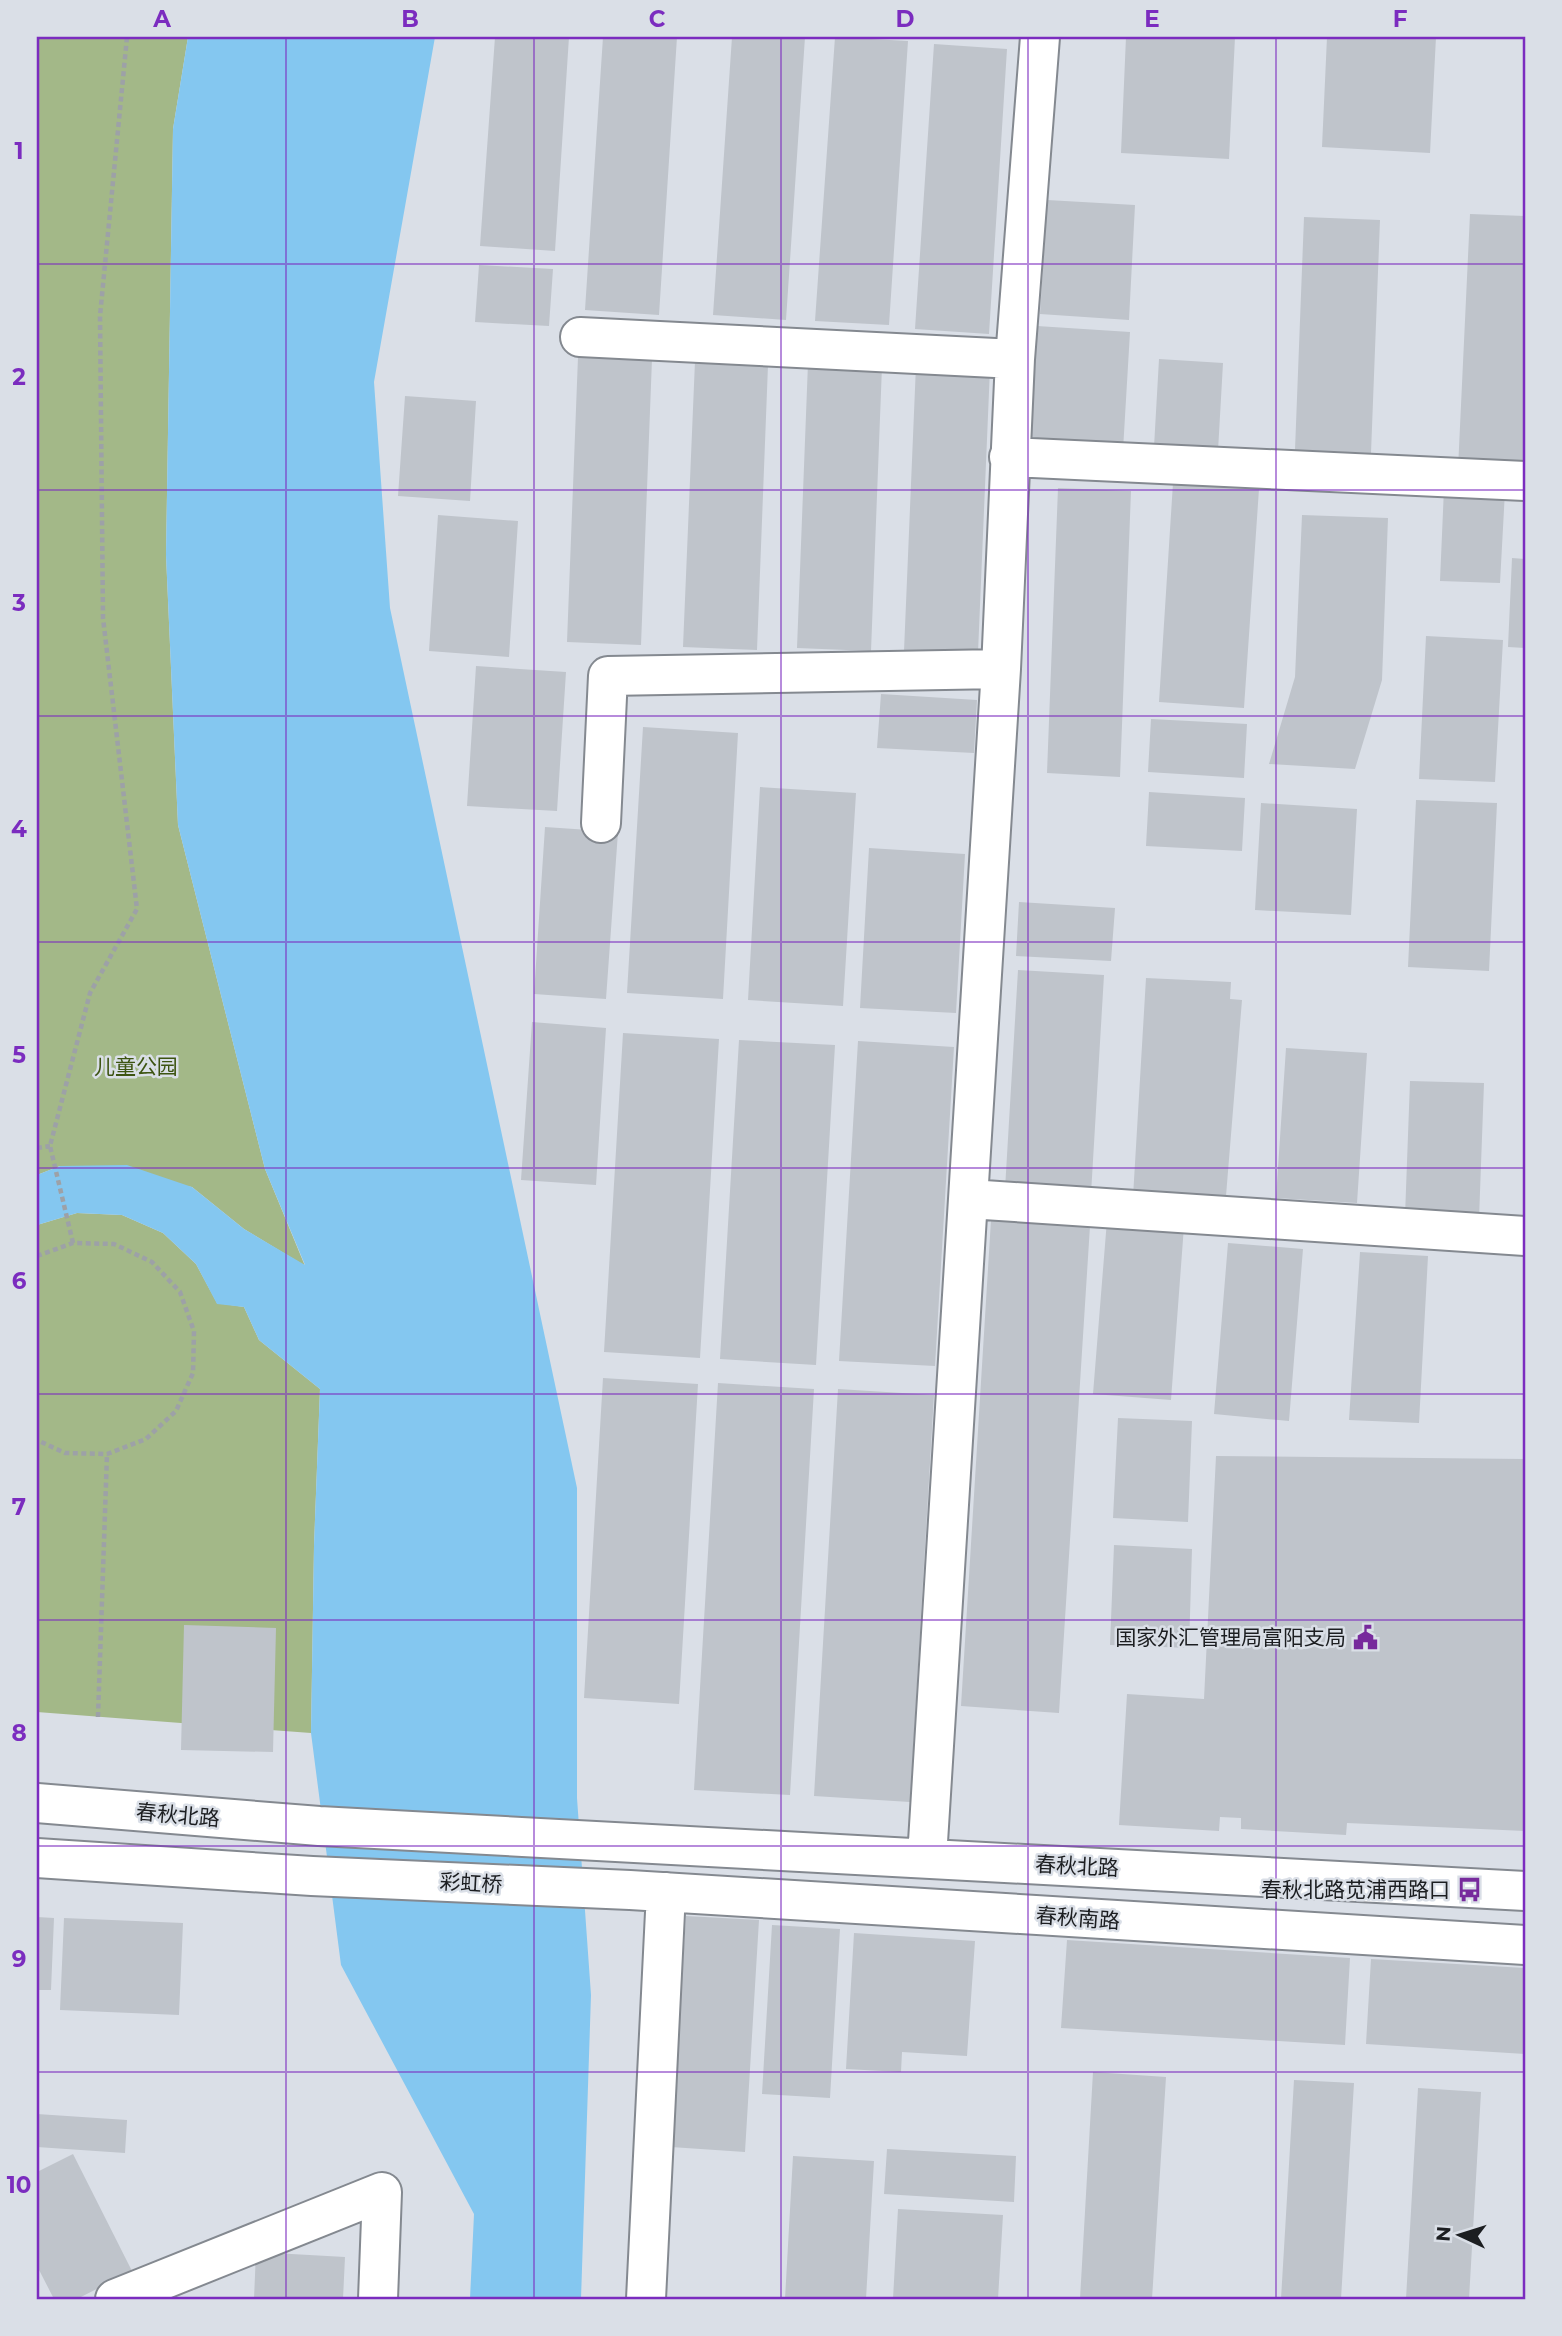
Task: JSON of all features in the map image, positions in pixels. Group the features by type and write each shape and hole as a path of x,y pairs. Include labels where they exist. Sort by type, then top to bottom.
{"street":[{"path":"927,1858 1001,668 1015,359 1040,37"},
{"path":"580,337 1015,359"},
{"path":"1009,457 1525,481"},
{"path":"601,823 608,676 1001,668"},
{"path":"969,1199 1525,1236"},
{"name":"春秋北路","path":"37,1803 319,1826 1525,1891"},
{"name":"彩虹桥","path":"37,1858 312,1875 648,1891"},
{"path":"646,2299 648,1891"},
{"name":"春秋南路","path":"648,1891 1525,1945"},
{"path":"115,2299 382,2192 378,2299"}],"path":[{"path":"72,1243 50,1146 90,993 137,909 102,590 100,316 127,37"},
{"path":"37,1148 50,1146"},
{"path":"37,1256 72,1243 114,1244 152,1262 180,1292 194,1331 193,1373 176,1411 146,1439 107,1454 65,1453 37,1440"},
{"path":"98,1717 107,1454"}],"green space":[{"name":"儿童公园","path":"37,37 188,37 173,129 166,555 178,825 265,1169 305,1266 244,1229 192,1187 60,1166 37,1175"},
{"path":"77,1213 122,1215 163,1233 196,1264 217,1303 244,1307 259,1340 320,1389 311,1733 37,1712 37,1225"}],"water":[{"path":"188,37 435,37 374,382 390,608 577,1488 577,1798 591,1995 581,2299 470,2299 474,2214 341,1965 311,1733 320,1389 259,1340 244,1307 217,1304 196,1264 163,1233 122,1215 77,1213 37,1225 37,1175 60,1166 127,1165 192,1187 244,1229 305,1265 265,1169 178,825 166,555 173,129"}],"building":[{"path":"495,37 569,37 555,251 480,246"},
{"path":"603,37 677,37 659,315 585,310"},
{"path":"732,37 805,37 786,320 713,315"},
{"path":"835,37 908,41 889,325 815,321"},
{"path":"1126,37 1235,37 1229,159 1121,153"},
{"path":"1327,37 1436,37 1430,153 1322,147"},
{"path":"934,44 1007,49 989,334 915,329"},
{"path":"1047,200 1135,205 1129,320 1040,314"},
{"path":"1470,214 1525,216 1525,472 1458,469"},
{"path":"1304,217 1380,220 1371,453 1295,450"},
{"path":"479,265 553,269 549,326 475,322"},
{"path":"1037,326 1130,332 1123,450 1030,445"},
{"path":"578,357 652,359 641,645 567,642"},
{"path":"1159,359 1223,363 1218,451 1154,447"},
{"path":"695,361 768,365 757,650 683,647"},
{"path":"808,363 882,366 871,651 797,648"},
{"path":"916,365 990,368 978,653 904,651"},
{"path":"405,396 476,401 470,501 398,496"},
{"path":"1173,483 1259,489 1244,708 1159,702"},
{"path":"1058,488 1131,491 1120,777 1047,773"},
{"path":"1444,488 1505,491 1500,583 1440,581"},
{"path":"438,515 518,521 509,657 429,651"},
{"path":"1302,515 1388,518 1382,680 1355,769 1269,764 1295,677"},
{"path":"1512,558 1525,559 1525,648 1508,647"},
{"path":"1426,636 1503,640 1495,782 1419,779"},
{"path":"476,666 566,672 557,811 467,806"},
{"path":"881,694 977,700 974,753 877,748"},
{"path":"1151,719 1247,724 1244,778 1148,772"},
{"path":"643,727 738,733 723,999 627,993"},
{"path":"760,787 856,793 843,1006 748,1000"},
{"path":"1149,792 1245,798 1242,851 1146,846"},
{"path":"1416,800 1497,803 1489,971 1408,967"},
{"path":"1261,803 1357,809 1351,915 1255,910"},
{"path":"545,827 618,832 606,999 534,994"},
{"path":"869,848 965,854 956,1013 860,1008"},
{"path":"1019,902 1115,908 1111,961 1016,956"},
{"path":"1018,970 1104,975 1091,1194 1005,1189"},
{"path":"1146,978 1231,982 1230,999 1242,1000 1226,1196 1219,1195 1219,1201 1133,1197"},
{"path":"532,1022 606,1028 596,1185 521,1180"},
{"path":"623,1033 719,1039 700,1358 604,1352"},
{"path":"739,1040 835,1045 816,1365 720,1359"},
{"path":"858,1041 954,1047 935,1366 839,1361"},
{"path":"1286,1048 1367,1053 1357,1203 1276,1198"},
{"path":"1410,1081 1484,1083 1479,1219 1405,1216"},
{"path":"991,1220 1090,1226 1059,1713 961,1706"},
{"path":"1107,1220 1184,1226 1171,1400 1093,1394"},
{"path":"1228,1243 1303,1249 1289,1421 1214,1414"},
{"path":"1360,1252 1428,1256 1419,1423 1349,1420"},
{"path":"603,1378 698,1384 679,1704 584,1698"},
{"path":"718,1383 814,1389 790,1795 694,1790"},
{"path":"838,1389 934,1395 910,1802 814,1796"},
{"path":"1118,1418 1192,1421 1188,1522 1113,1518"},
{"name":"国家外汇管理局富阳支局","path":"1216,1456 1525,1459 1525,1831 1347,1823 1346,1835 1241,1829 1241,1818 1220,1817 1219,1831 1119,1825 1127,1694 1204,1699"},
{"path":"1114,1545 1192,1549 1189,1648 1110,1645"},
{"path":"184,1625 276,1628 273,1752 181,1750"},
{"path":"686,1916 759,1920 745,2152 671,2147"},
{"path":"37,1917 54,1918 51,1990 37,1990"},
{"path":"64,1918 183,1923 179,2015 60,2010"},
{"path":"772,1925 840,1929 830,2098 762,2094"},
{"path":"854,1933 975,1941 967,2056 902,2052 901,2072 846,2069"},
{"path":"1067,1940 1350,1958 1345,2045 1061,2028"},
{"path":"1371,1959 1525,1968 1525,2054 1366,2044"},
{"path":"1093,2072 1166,2077 1152,2299 1080,2299"},
{"path":"1294,2080 1354,2083 1341,2299 1281,2299"},
{"path":"1418,2088 1481,2092 1469,2299 1406,2299"},
{"path":"37,2114 127,2120 125,2153 37,2147"},
{"path":"887,2149 1016,2156 1014,2202 884,2194"},
{"path":"73,2154 132,2271 77,2299 54,2299 37,2266 37,2172"},
{"path":"793,2156 874,2161 866,2299 785,2299"},
{"path":"898,2209 1003,2215 998,2299 893,2299"},
{"path":"256,2252 345,2257 343,2299 254,2299"}],"place":[{"name":"国家外汇管理局富阳支局","path":"1366,1637"},
{"name":"春秋北路苋浦西路口","path":"1470,1889"}]}
